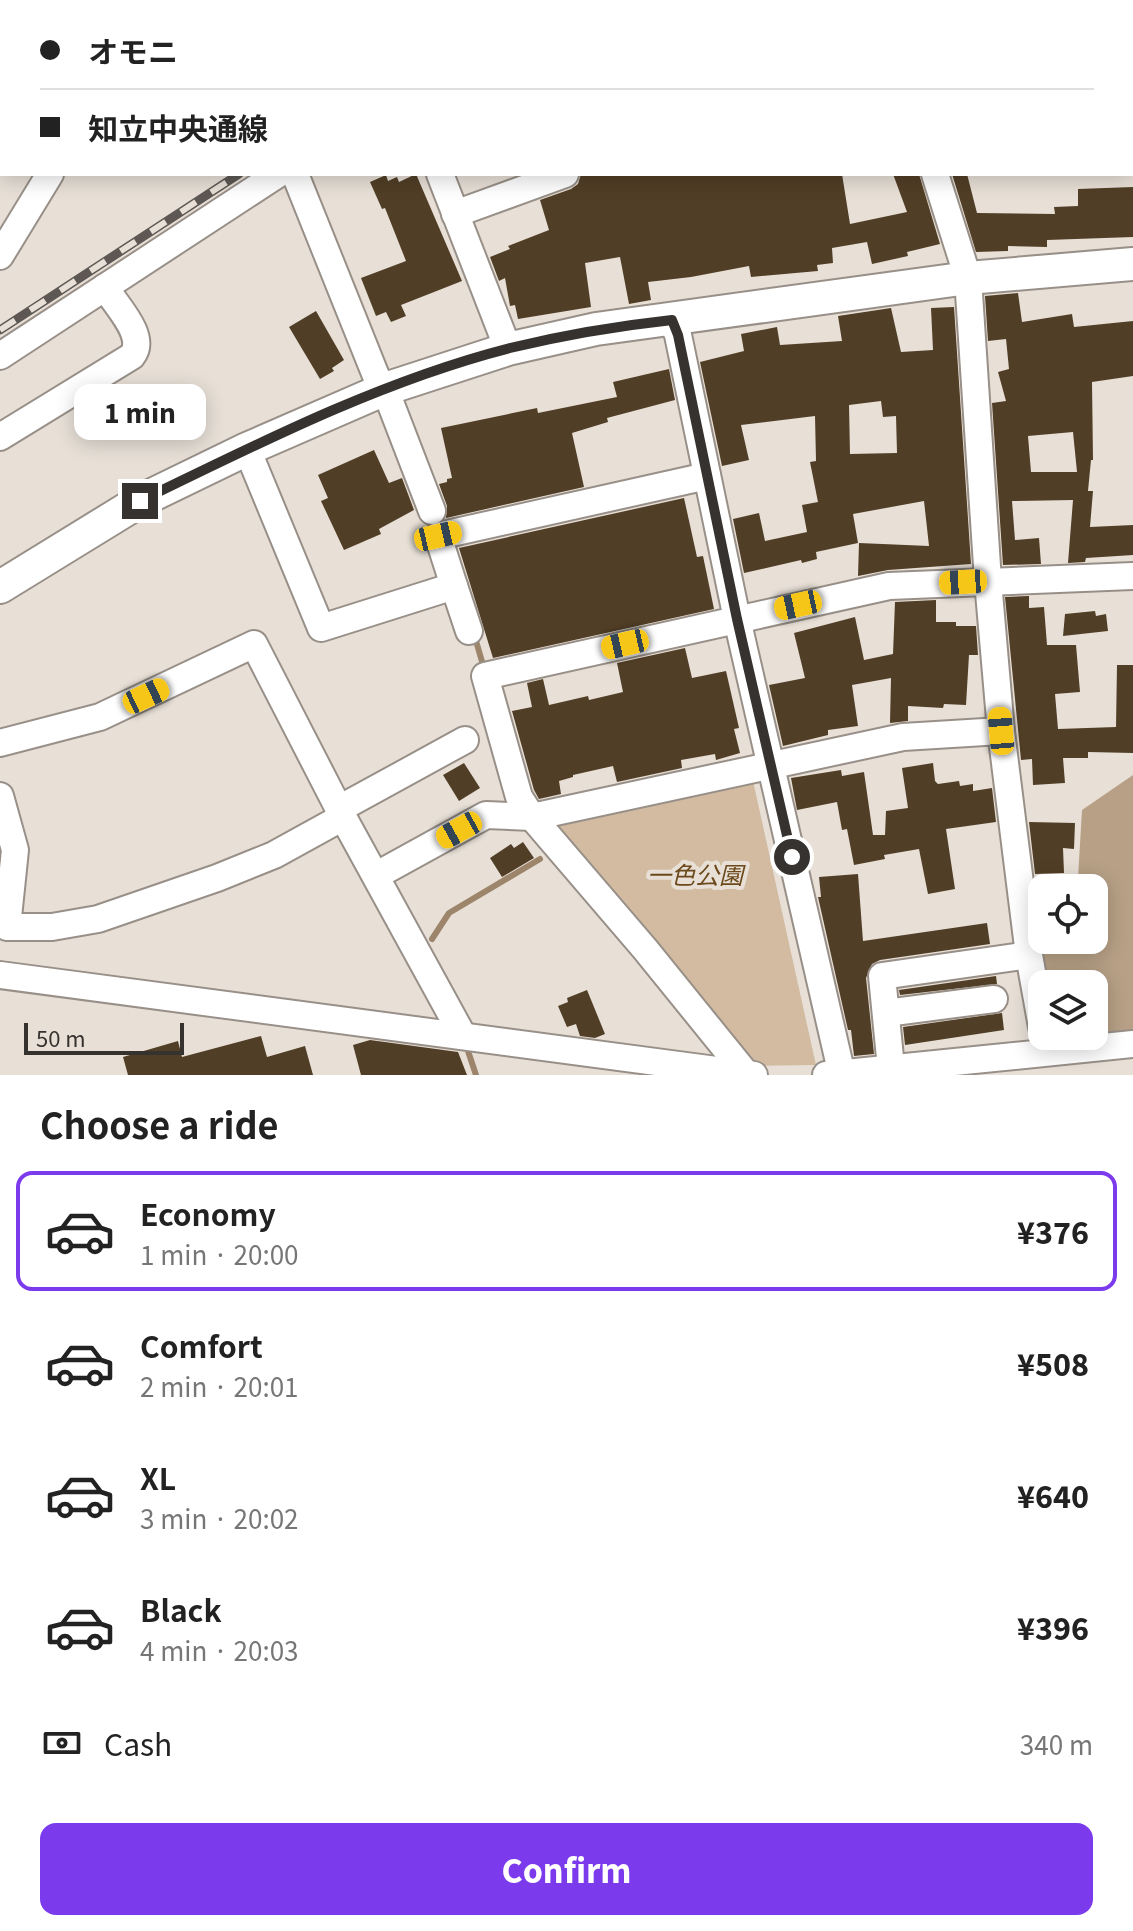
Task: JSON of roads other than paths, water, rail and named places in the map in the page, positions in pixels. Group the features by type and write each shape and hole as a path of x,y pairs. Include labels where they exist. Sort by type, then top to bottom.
{"street":[{"path":"0,256 49,176"},
{"path":"0,356 275,176"},
{"path":"296,176 376,376 385,389 432,511"},
{"path":"441,176 508,349"},
{"path":"455,214 560,176"},
{"path":"936,176 968,278 1001,731 1032,970"},
{"path":"0,587 140,501 247,449 385,389 508,349 596,329 968,278 1133,264"},
{"path":"0,437 136,351 136,336 105,287"},
{"path":"672,320 678,335 771,765 835,1074 1048,1055 1133,1044"},
{"path":"247,449 321,628 454,586"},
{"path":"469,631 438,536 707,476"},
{"path":"750,1075 532,817 519,797 485,676 889,586 1133,576"},
{"path":"0,743 100,717 254,644 341,813 463,1036"},
{"path":"377,875 486,815 532,817 903,737 1001,731"},
{"path":"0,796 15,850 3,926 52,927 98,919 274,855 465,740"},
{"path":"891,1068 882,976 1029,955"},
{"path":"0,975 750,1075"},
{"path":"886,1013 994,999"}],"waterway":[{"path":"474,634 483,665"},
{"path":"432,939 449,913 540,859"},
{"path":"467,1048 476,1075"}],"railway":[{"path":"0,330 236,176"}],"park label":[{"name":"一色公園","path":"695,873"}]}
